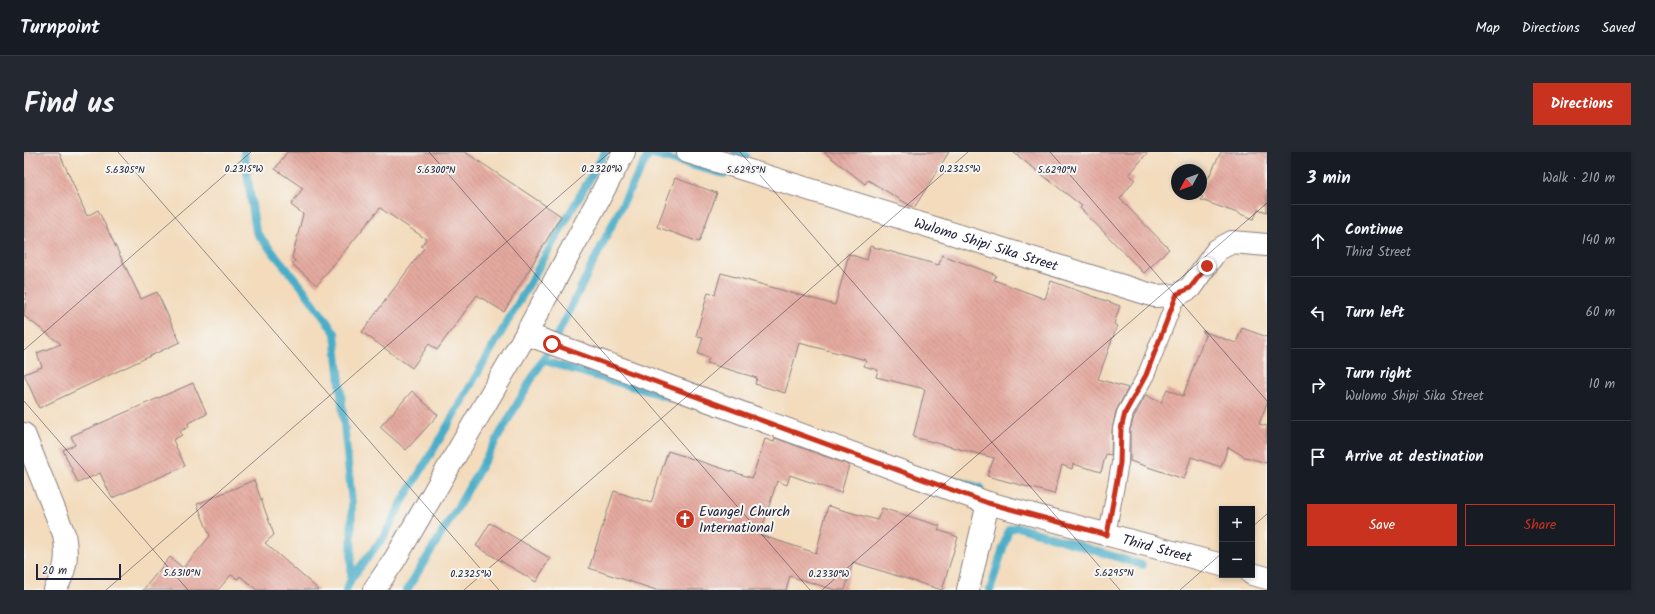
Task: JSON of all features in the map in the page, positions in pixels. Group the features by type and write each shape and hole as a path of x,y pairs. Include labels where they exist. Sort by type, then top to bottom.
{"street":[{"path":"374,590 395,559 526,334 624,152"},
{"name":"Wulomo Shipi Sika Street","path":"688,152 1155,296 1177,294 1190,288 1218,250 1232,242 1267,245"},
{"name":"Third Street","path":"526,334 988,503 1219,564"},
{"path":"24,434 64,534 67,551 64,569 55,590"},
{"path":"968,590 988,503"},
{"path":"1255,575 1267,578"}],"lane":[{"path":"1107,535 1120,463 1121,429 1125,413 1146,375 1177,294"}],"building":[{"path":"24,152 59,152 87,216 98,210 141,299 157,292 180,342 39,408 24,374 42,367 37,353 61,344 24,316 26,296 24,290"},
{"path":"287,152 465,152 561,216 504,312 477,295 437,350 429,344 412,368 362,332 424,248 421,246 426,239 380,208 317,285 292,264 295,261 292,258 303,214 291,205 303,188 275,169"},
{"path":"824,152 949,152 914,208 868,180 865,184"},
{"path":"1013,152 1148,152 1129,175 1135,179 1120,199 1169,249 1144,273 1080,208 1082,206"},
{"path":"1221,152 1267,152 1267,212 1258,209 1254,219 1201,200 1207,200 1207,181"},
{"path":"675,178 717,193 699,242 657,227"},
{"path":"870,246 939,265 942,255 996,275 994,280 1045,299 1051,281 1120,306 1114,324 1117,326 1098,379 1128,388 1116,411 1112,429 1111,455 1106,454 1101,472 1073,464 1072,469 1062,465 1054,494 987,476 994,458 913,437 925,389 876,377 878,370 864,366 866,360 799,343 785,393 755,384 757,378 707,363 709,358 698,354 703,337 696,336 708,292 715,294 721,273 835,305 849,254 867,260"},
{"path":"1242,328 1267,337 1267,403 1259,424 1267,426 1267,463 1245,457 1228,447 1221,467 1191,457 1184,479 1130,461 1130,430 1134,417 1146,395 1161,403 1167,389 1183,396 1205,335 1207,336 1202,331 1236,343"},
{"path":"193,383 207,414 188,423 189,427 180,431 182,435 173,440 185,466 112,498 100,473 78,483 63,450 75,445 71,436"},
{"path":"412,391 438,415 406,450 380,427"},
{"name":"Evangel Church International","path":"775,438 849,465 841,493 790,475 787,485 777,481 760,535 816,553 828,506 877,520 882,508 940,526 938,530 958,537 942,590 853,562 845,590 835,590 790,576 786,590 656,590 589,568 614,491 651,503 668,451 752,478 765,439 774,442"},
{"path":"254,480 274,535 265,543 319,590 257,590 240,576 238,579 231,575 218,590 143,590 170,557 183,568 210,536 197,504"},
{"path":"490,523 550,558 536,582 476,546"}],"waterway":[{"path":"244,152 256,232 301,286 335,333 352,503 351,579"},
{"path":"346,590 351,579 385,535 402,502 605,152"},
{"path":"407,590 459,505 557,335 650,152"},
{"path":"735,152 746,156"},
{"path":"649,154 724,174"},
{"path":"542,360 672,398"},
{"path":"955,480 981,488"},
{"path":"990,590 1009,529 1018,527 1142,565"}],"place":[{"name":"Evangel Church International","path":"685,519"}],"route":[{"path":"552,344 988,503 1107,535 1120,463 1121,429 1125,413 1146,375 1177,294 1190,288 1207,266"}]}
